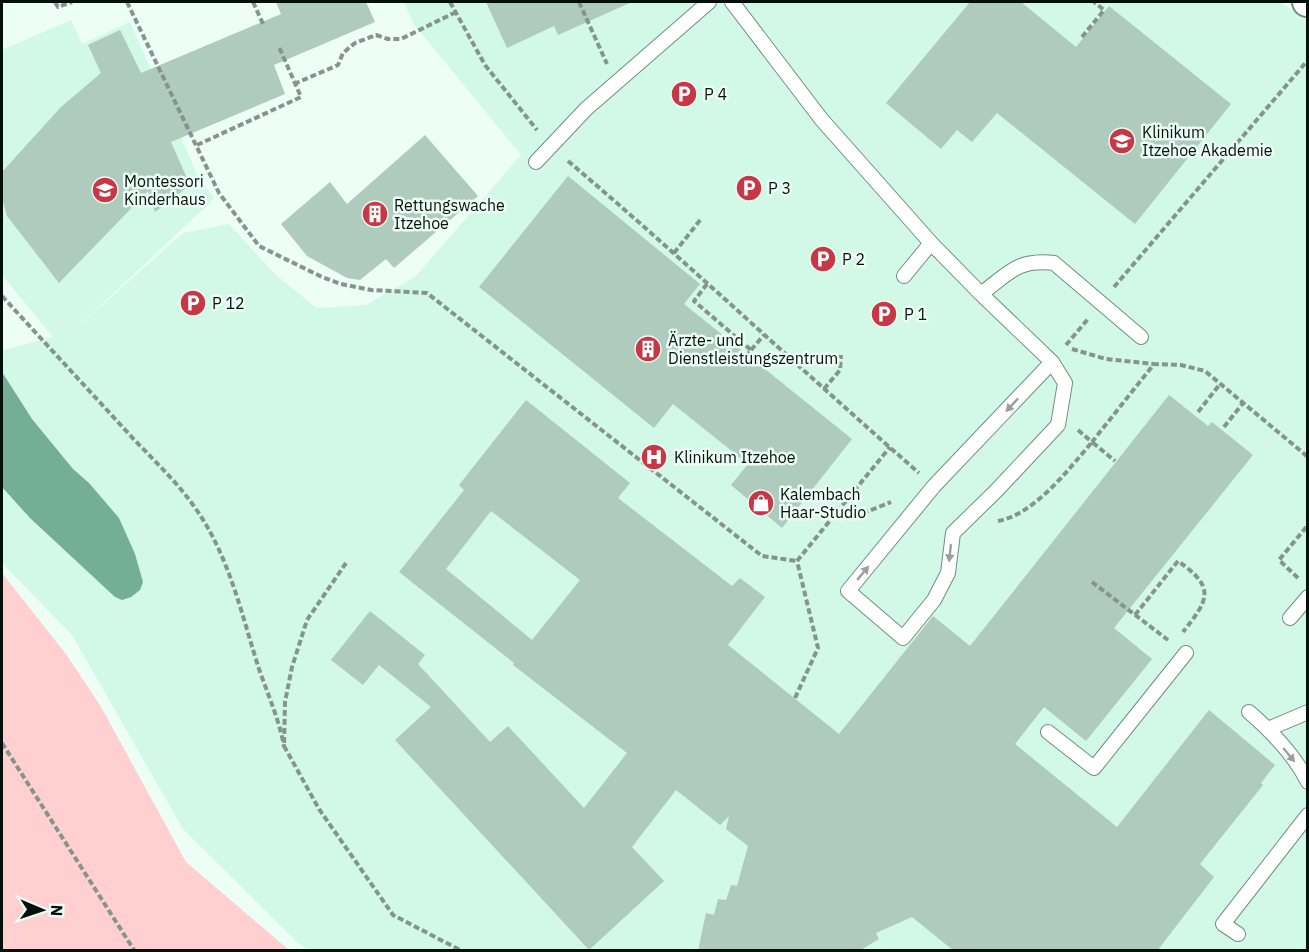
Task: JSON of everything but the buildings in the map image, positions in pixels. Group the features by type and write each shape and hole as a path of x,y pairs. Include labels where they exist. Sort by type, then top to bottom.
{"lane":[{"path":"536,162 616,82 709,2"},
{"path":"732,2 822,120 931,243 1052,362 1065,383 1058,425 996,491 952,533 948,573 934,600 903,638 848,591 934,486 1052,362"},
{"path":"904,276 931,243"},
{"path":"981,294 1019,265 1037,261 1054,263 1140,337"},
{"path":"1290,618 1308,597"},
{"path":"1048,732 1094,768 1186,653"},
{"path":"1249,712 1268,729 1302,771 1308,782"},
{"path":"1268,729 1308,712"},
{"path":"1238,934 1222,924 1308,815"}],"path":[{"path":"55,2 58,7 72,2"},
{"path":"127,2 219,193 259,246 322,278 341,284 371,290 427,292 762,556 797,561"},
{"path":"253,2 264,26"},
{"path":"450,2 485,65 550,146 637,220 934,486 859,515 836,513"},
{"path":"579,2 616,82"},
{"path":"1082,37 1104,10 1094,2"},
{"path":"294,84 338,65 343,53 355,43 376,35 388,39 401,39 456,12"},
{"path":"197,145 300,97 279,47"},
{"path":"1052,362 1308,60"},
{"path":"674,253 701,219"},
{"path":"708,284 694,301 749,352 764,335"},
{"path":"2,296 158,462 199,514 224,560 236,589 261,673 278,719 284,746 319,809 393,915 460,951"},
{"path":"1066,345 1069,354"},
{"path":"1066,345 1076,352 1106,359 1181,365 1205,371 1308,457"},
{"path":"824,389 840,370 841,355"},
{"path":"1092,442 1154,364"},
{"path":"1198,412 1220,384"},
{"path":"1224,427 1243,403"},
{"path":"797,561 890,447"},
{"path":"1300,580 1279,560 1308,525"},
{"path":"795,698 818,648 797,561"},
{"path":"1135,615 1178,561 1195,573 1204,588 1203,607 1180,635"},
{"path":"284,746 285,702 292,667 307,620 346,563"},
{"path":"1092,582 1173,644"},
{"path":"2,743 134,951"}],"shaded area":[{"name":"Klinikum Itzehoe","path":"404,2 1280,2 1308,21 1307,950 308,950 297,942 183,829 72,635 2,563 2,349 53,337 2,275 2,50 71,20 82,44 130,22 200,181 215,198 72,332 183,233 229,224 274,273 316,308 366,305 415,277 521,155 413,23"},
{"path":"2,372 32,419 73,469 89,483 119,518 135,554 143,582 140,590 131,597 122,600 115,597 30,518 2,487"},
{"path":"2,573 66,654 100,705 186,862 289,950 2,950"}],"place":[{"name":"P 4","path":"684,94"},
{"name":"Klinikum Itzehoe Akademie","path":"1122,141"},
{"name":"P 3","path":"749,188"},
{"name":"Montessori Kinderhaus","path":"105,190"},
{"name":"Rettungswache Itzehoe","path":"375,214"},
{"name":"P 2","path":"823,259"},
{"name":"P 12","path":"193,303"},
{"name":"P 1","path":"884,314"},
{"name":"Ärzte- und Dienstleistungszentrum","path":"648,349"},
{"name":"Klinikum Itzehoe","path":"654,457"},
{"name":"Kalembach Haar-Studio","path":"761,503"}]}
